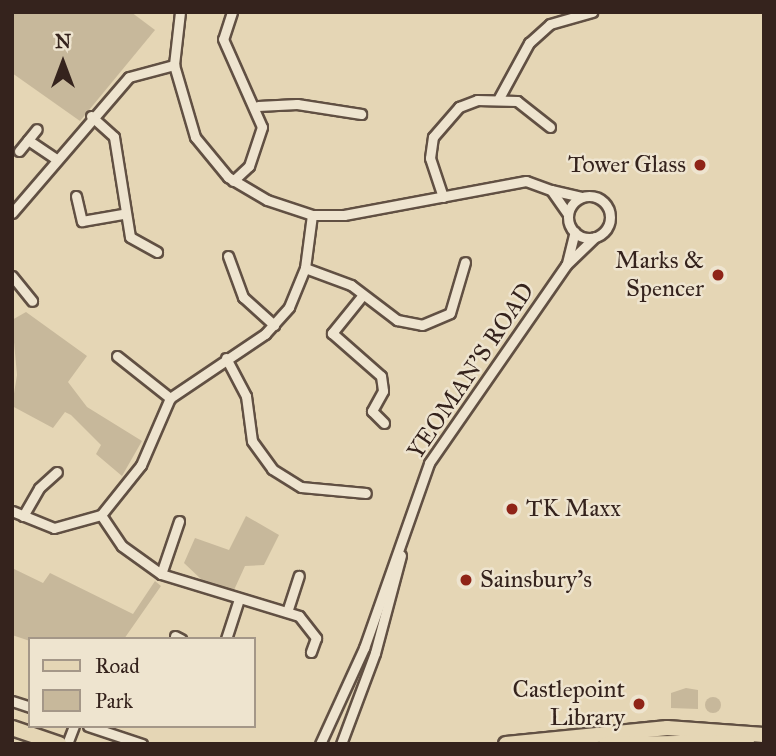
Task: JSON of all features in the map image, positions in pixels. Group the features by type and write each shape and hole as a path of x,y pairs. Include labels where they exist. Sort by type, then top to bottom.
{"main road":[{"path":"12,728 58,744"},
{"path":"506,744 667,728 764,735"},
{"path":"606,744 686,741 762,744"}],"street":[{"path":"180,12 174,65 195,137 233,181 312,215 443,197 508,182 598,198 609,212 608,225 595,237 575,232 568,215 551,190"},
{"path":"232,12 223,40 258,106 259,148 233,181"},
{"path":"499,98 529,43 550,24 592,12"},
{"path":"12,213 91,116 129,77 174,65"},
{"path":"443,197 430,158 433,136 459,107 499,98 517,101 550,127"},
{"path":"258,106 296,104 361,114"},
{"path":"91,116 114,137 122,214 130,237 157,252"},
{"path":"19,151 37,129"},
{"path":"28,140 56,159"},
{"path":"76,196 82,220 122,214"},
{"path":"568,215 582,197"},
{"path":"12,511 54,528 101,515 141,465 170,398 274,325 298,293 305,268 312,215"},
{"name":"YEOMAN'S ROAD","path":"566,265 575,232"},
{"name":"YEOMAN'S ROAD","path":"320,744 364,648 429,463 566,265 595,237"},
{"path":"228,256 243,297 274,325"},
{"path":"305,268 362,296 405,324 438,323 461,289 466,262"},
{"path":"12,276 32,301"},
{"path":"362,296 332,333 381,376 383,391 372,411 384,423"},
{"path":"117,356 170,398"},
{"path":"226,358 246,396 253,441 272,469 301,487 366,493"},
{"path":"23,516 39,488 57,472"},
{"name":"YEOMAN'S ROAD","path":"343,741 375,653 414,502"},
{"path":"101,515 122,547 161,575 238,602 287,612 316,638 311,652"},
{"path":"161,575 178,522"},
{"path":"287,612 299,576"},
{"path":"227,637 238,602"},
{"path":"66,744 73,728"},
{"path":"94,728 142,744"}],"green space":[{"path":"12,12 131,12 155,30 80,121 12,73"},
{"path":"26,312 87,356 68,382 87,407 142,441 122,476 96,454 101,445 71,415 65,412 53,428 12,406 17,375 12,320"},
{"path":"246,516 279,535 264,565 245,566 234,590 203,581 184,563 195,538 229,550"},
{"path":"12,568 43,583 50,573 133,614 155,581 161,586 125,637 28,637 28,640 12,635"},
{"path":"686,688 698,690 698,709 671,708 671,693"},
{"path":"713,697 721,705 713,713 705,705"}],"place":[{"name":"Tower Glass","path":"700,165"},
{"name":"Marks & Spencer","path":"718,275"},
{"name":"TK Maxx","path":"512,509"},
{"name":"Sainsbury's","path":"466,580"},
{"name":"Castlepoint Library","path":"639,704"}]}
